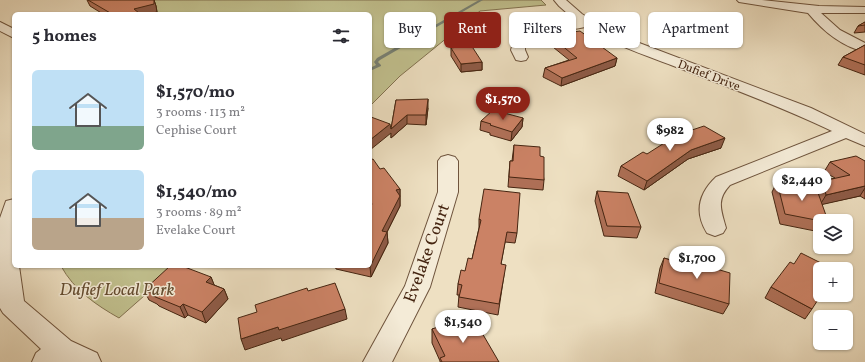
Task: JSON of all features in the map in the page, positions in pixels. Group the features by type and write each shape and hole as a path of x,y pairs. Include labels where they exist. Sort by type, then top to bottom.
{"street":[{"name":"Dufief Drive","path":"560,0 584,20"},
{"path":"743,0 778,7 812,10 865,10"},
{"path":"812,10 823,25 835,34 865,48"},
{"path":"521,58 518,50 519,42 527,37 546,31 584,24"},
{"name":"Dufief Drive","path":"639,48 805,112 865,141"},
{"path":"714,228 709,203 714,189 723,181 846,132"},
{"name":"Evelake Court","path":"377,362 417,287 448,192 448,161"},
{"path":"12,214 4,245 12,306 54,356 87,362"}],"green space":[{"path":"96,0 541,0 546,5 479,12 444,12 444,40 436,47 436,12 384,12 384,48 434,48 400,76 372,104 372,12 152,12 130,1"},
{"name":"Dufief Local Park","path":"62,268 176,268 119,318 86,296 66,275"}],"building":[{"path":"88,0 154,0 154,4 134,9 138,12 109,12"},
{"path":"865,22 865,25 858,26"},
{"path":"580,31 584,34 584,48 603,48 617,58 562,78 545,68 577,58 565,48 576,48 576,32"},
{"path":"865,45 865,65 843,57"},
{"path":"451,48 473,48 482,62 461,64"},
{"path":"428,99 426,115 407,115 391,129 396,100"},
{"path":"493,110 523,118 512,132 481,121"},
{"path":"372,117 390,124 372,138"},
{"path":"704,126 725,138 691,150 647,181 621,166 643,152 647,154 683,131"},
{"path":"514,145 540,147 540,156 544,157 544,180 509,177 510,161 513,161"},
{"path":"856,156 865,161 865,186 826,195 823,181 850,175 830,162"},
{"path":"372,159 380,169 384,168 400,189 396,190 400,196 382,231 387,232 372,263 372,204"},
{"path":"777,182 817,190 826,214 813,214 813,219 785,214"},
{"path":"484,189 520,193 517,233 507,232 501,264 506,265 499,304 459,297 462,285 458,284 461,270 465,271 468,258 472,259 481,220 479,219"},
{"path":"597,191 628,193 641,227 607,226"},
{"path":"801,253 819,262 813,262 813,302 816,302 812,309 771,287 790,262 794,264"},
{"path":"664,258 703,270 703,265 730,273 729,304 659,283"},
{"path":"168,268 187,268 211,277 206,282 224,289 202,312 183,304 180,307 153,296 155,295 144,290"},
{"path":"335,283 345,309 279,330 278,327 241,339 238,318 257,312 255,305 307,288 308,291"},
{"path":"461,319 467,330 478,326 499,362 442,362 440,358 445,356 432,329"}],"waterway":[{"path":"372,69 379,65 376,62 378,59 481,0"}]}
